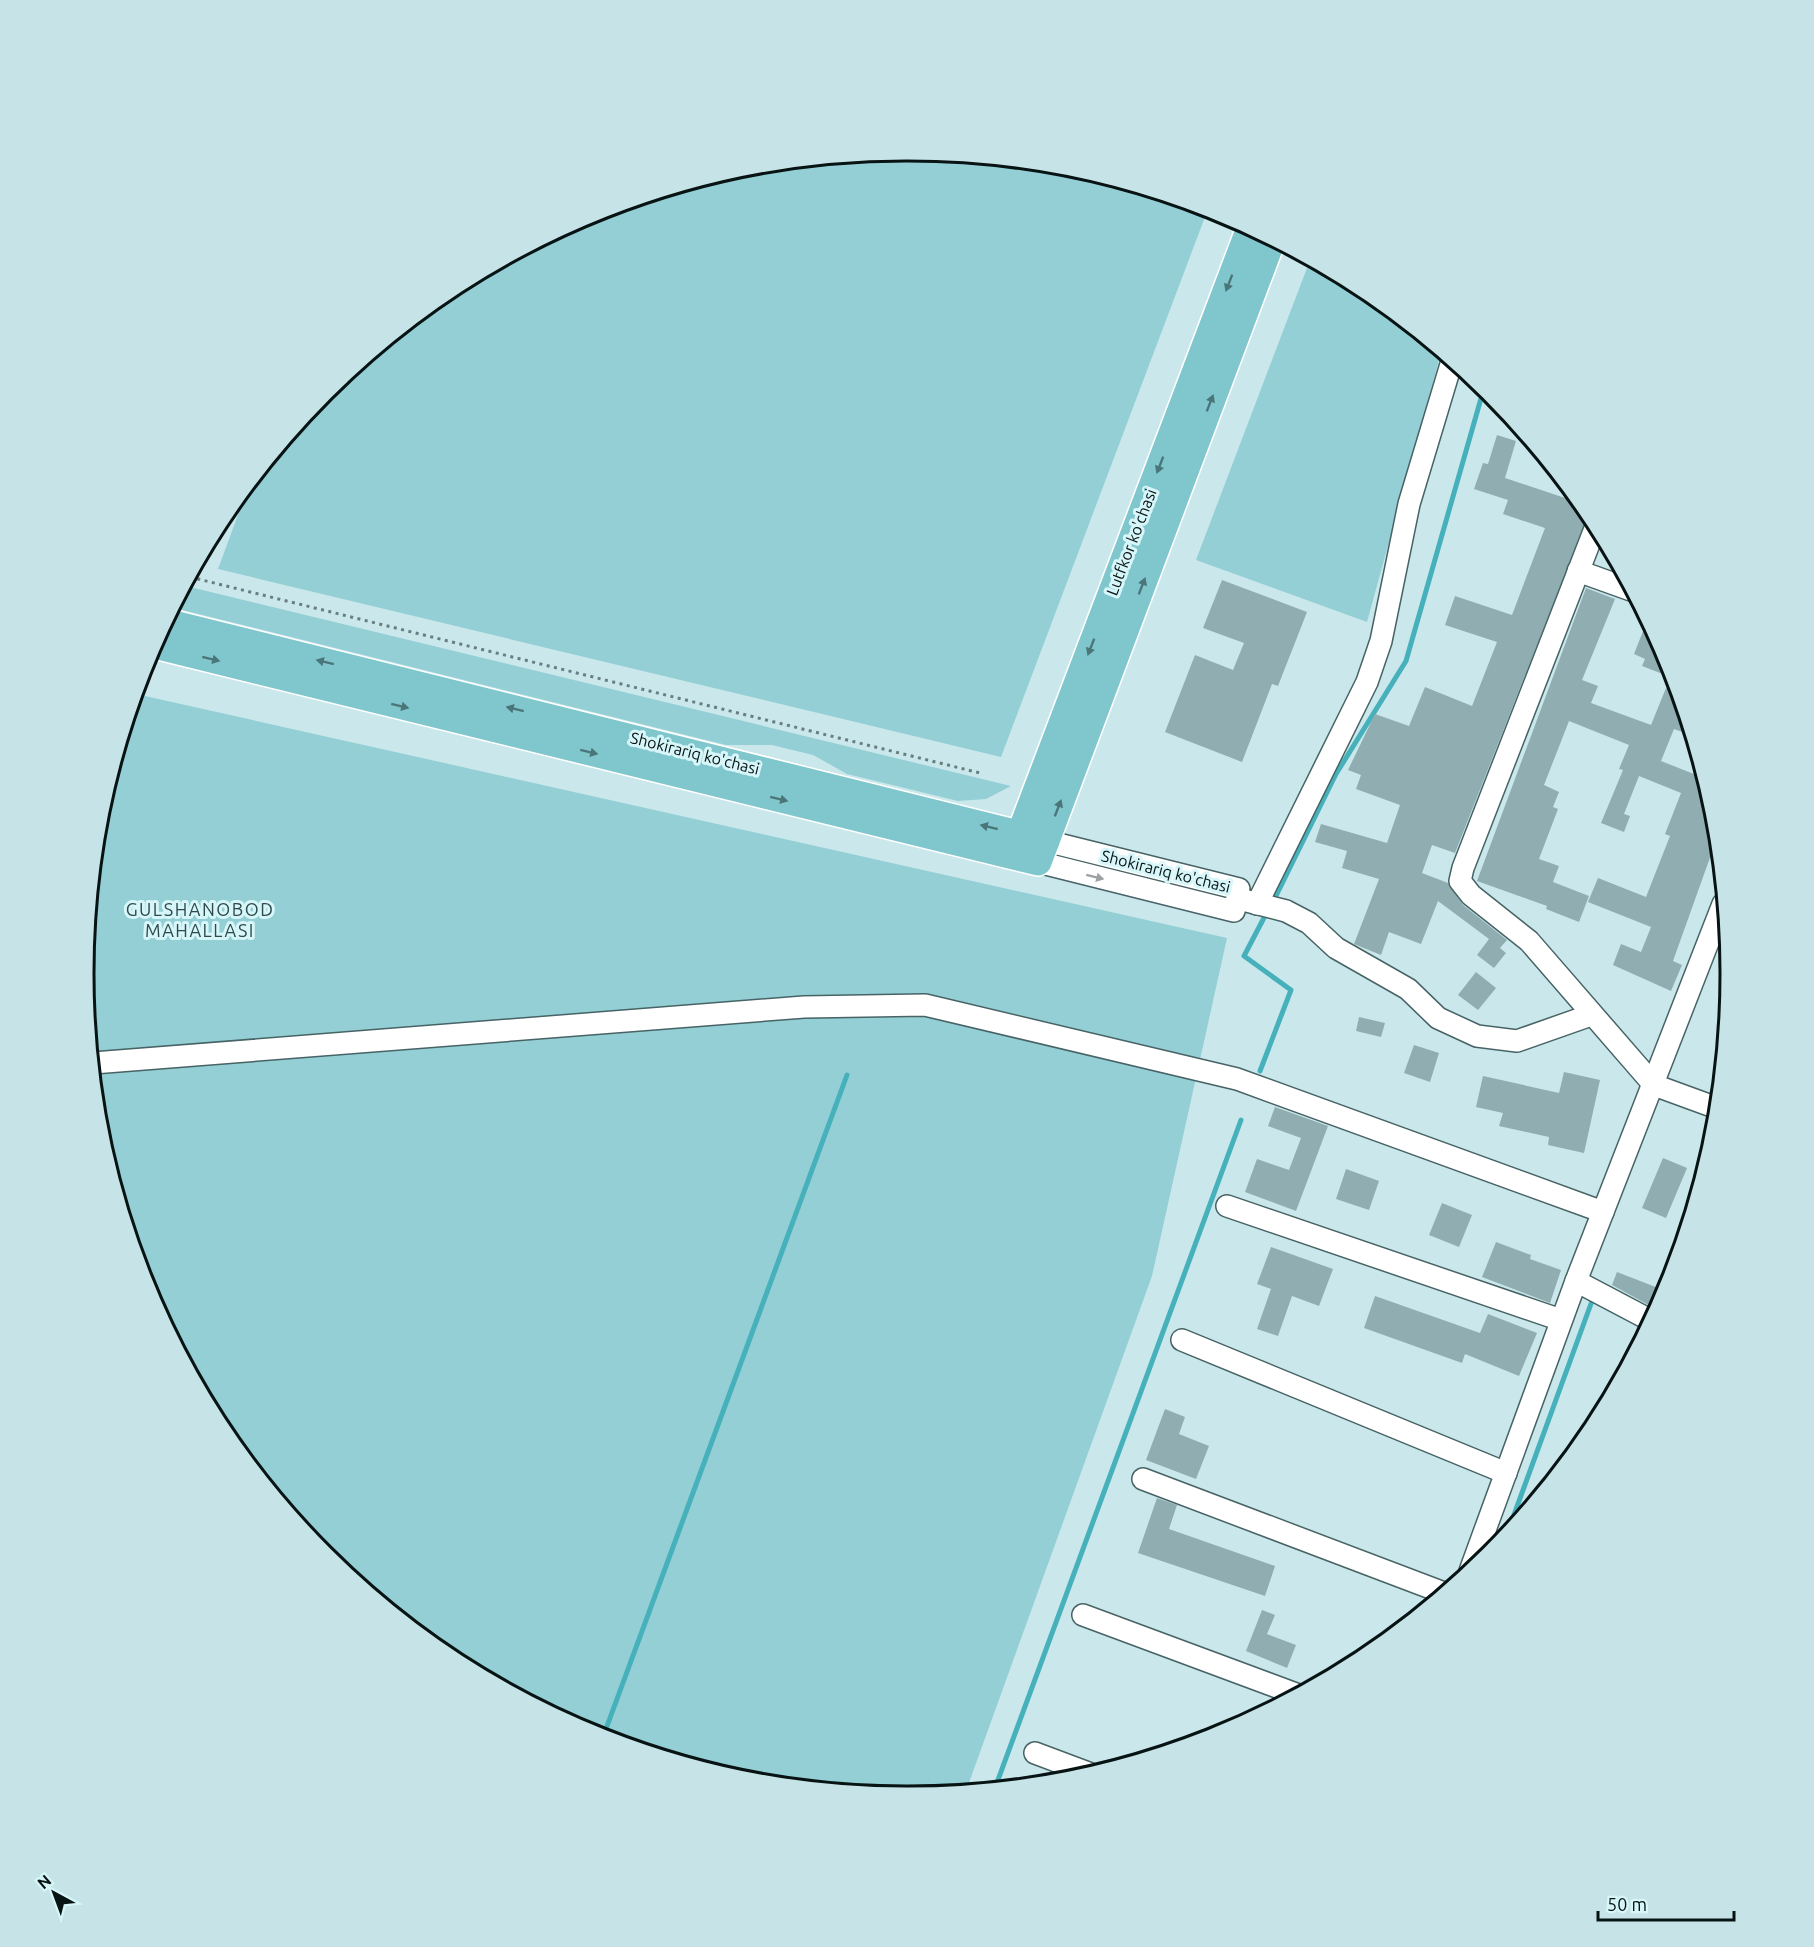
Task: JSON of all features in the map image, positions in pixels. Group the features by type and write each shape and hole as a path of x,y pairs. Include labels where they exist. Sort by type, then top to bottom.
{"main road":[{"name":"Lutfkor ko'chasi","path":"1016,845 1247,236"},
{"name":"Lutfkor ko'chasi","path":"1042,852 1269,247"},
{"name":"Shokirariq ko'chasi","path":"174,624 1042,852"},
{"name":"Shokirariq ko'chasi","path":"163,647 1016,845"}],"street":[{"path":"1450,369 1409,504 1381,641 1367,682 1247,901 1286,911 1309,923 1336,948 1408,989 1438,1018 1477,1036 1517,1041 1591,1015"},
{"path":"1592,536 1463,868 1460,881 1471,895 1529,941 1654,1085 1709,1105"},
{"path":"1578,571 1622,587"},
{"name":"Shokirariq ko'chasi","path":"1042,852 1234,911 1247,901"},
{"path":"1477,1553 1576,1281 1718,918"},
{"path":"99,1062 804,1007 925,1005 1238,1079 1603,1212"},
{"path":"1227,1206 1562,1320"},
{"path":"1576,1281 1643,1317"},
{"path":"1182,1340 1506,1473"},
{"path":"1143,1479 1436,1590"},
{"path":"1083,1615 1287,1691"},
{"path":"1035,1754 1074,1768"}],"path":[{"path":"197,579 980,773"}],"shaded area":[{"path":"907,161 1013,168 1066,177 1168,204 1205,218 1001,757 218,569 240,510 262,479 332,399 371,363 412,329 501,270 596,223 646,204 748,177 801,168"},
{"path":"1307,267 1358,298 1402,329 1439,360 1367,622 1196,560"},
{"path":"192,587 1011,786 986,799 958,801 847,774 813,755 772,745 726,745 180,610"},
{"path":"144,696 1227,938 1152,1276 969,1783 907,1786 854,1784 801,1779 748,1770 646,1743 596,1724 501,1677 412,1618 371,1584 332,1548 262,1468 231,1425 203,1380 156,1284 138,1235 122,1184 101,1080 94,973 101,867 110,815 122,763"}],"building":[{"path":"1497,435 1516,441 1505,478 1566,498 1585,524 1455,853 1432,845 1422,873 1448,883 1463,905 1507,940 1500,948 1506,953 1494,968 1477,955 1489,939 1438,901 1421,944 1389,932 1381,955 1354,944 1379,879 1342,868 1347,851 1315,842 1321,824 1387,843 1400,805 1356,789 1361,775 1348,770 1375,714 1409,726 1425,687 1472,706 1497,642 1445,625 1455,596 1512,615 1545,528 1503,514 1508,500 1474,489 1483,463 1488,464"},
{"path":"1222,580 1307,612 1278,686 1272,684 1242,762 1165,732 1195,655 1233,670 1244,643 1203,628"},
{"path":"1586,588 1615,599 1582,680 1598,686 1591,703 1651,725 1667,689 1682,732 1674,729 1661,761 1695,774 1711,855 1673,961 1682,965 1671,991 1613,965 1621,944 1641,952 1651,927 1588,902 1598,878 1646,897 1670,836 1665,834 1681,793 1639,776 1624,814 1630,816 1624,832 1601,823 1623,770 1619,769 1629,745 1569,721 1544,785 1559,792 1553,807 1558,809 1539,859 1559,866 1553,882 1589,896 1579,922 1546,909 1547,906 1477,881"},
{"path":"1643,630 1662,674 1642,666 1645,659 1634,654"},
{"path":"1476,972 1496,988 1478,1010 1458,995"},
{"path":"1359,1017 1385,1023 1381,1037 1356,1031"},
{"path":"1414,1045 1439,1053 1430,1082 1404,1073"},
{"path":"1564,1072 1600,1080 1584,1153 1548,1145 1549,1137 1499,1126 1503,1113 1476,1107 1483,1076 1559,1093"},
{"path":"1275,1107 1328,1126 1296,1211 1245,1192 1257,1159 1289,1170 1301,1138 1268,1126"},
{"path":"1663,1158 1687,1168 1666,1218 1642,1208"},
{"path":"1346,1169 1379,1181 1369,1210 1336,1199"},
{"path":"1442,1203 1472,1215 1459,1247 1429,1235"},
{"path":"1496,1242 1531,1255 1530,1259 1561,1270 1550,1303 1482,1277"},
{"path":"1271,1247 1333,1269 1319,1306 1292,1296 1278,1336 1257,1329 1271,1289 1257,1284"},
{"path":"1617,1272 1657,1287 1649,1305 1612,1285"},
{"path":"1375,1296 1480,1333 1488,1314 1537,1333 1519,1376 1465,1354 1462,1363 1364,1328"},
{"path":"1165,1409 1185,1417 1179,1434 1209,1446 1196,1479 1146,1460"},
{"path":"1157,1498 1177,1505 1169,1529 1275,1566 1265,1596 1138,1553"},
{"path":"1262,1610 1275,1615 1267,1634 1296,1645 1287,1668 1246,1651"}],"waterway":[{"path":"1273,902 1336,774 1406,661 1481,398"},
{"path":"1260,1071 1291,990 1244,956 1267,912"},
{"path":"606,1728 847,1075"},
{"path":"998,1780 1241,1120"},
{"path":"1515,1512 1592,1301"}],"district":[{"name":"GULSHANOBOD MAHALLASI","path":"200,920"}]}
